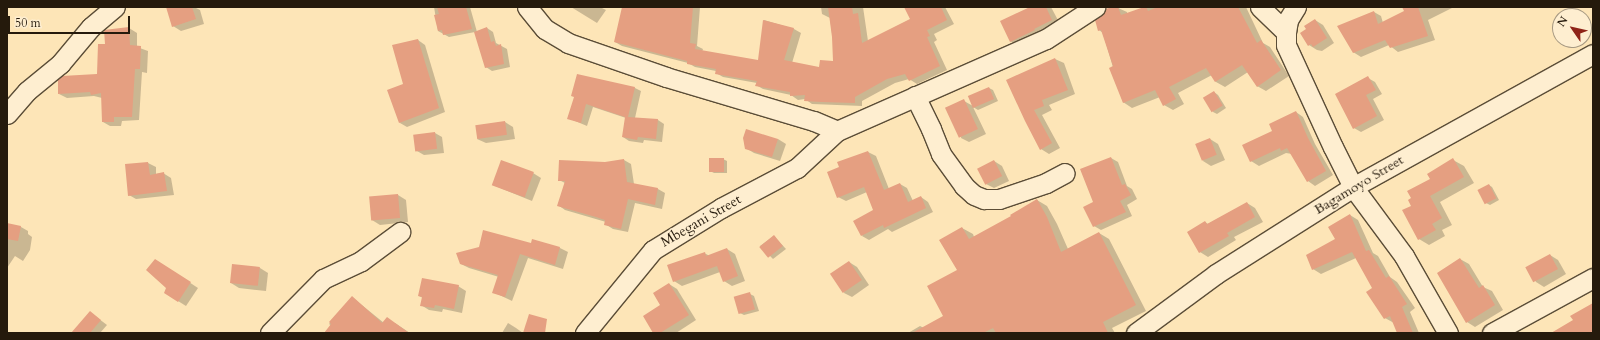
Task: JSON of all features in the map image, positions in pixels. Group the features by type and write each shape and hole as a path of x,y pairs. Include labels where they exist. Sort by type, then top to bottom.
{"street":[{"path":"7,114 27,91 60,64 91,27 115,7"},
{"path":"527,7 545,29 568,43 666,77 814,121 837,131"},
{"name":"Mbegani Street","path":"585,333 652,250 721,208 797,168 837,131 1046,39 1095,7"},
{"path":"1260,7 1286,32"},
{"path":"1296,7 1288,20 1286,32 1286,45 1294,63 1353,186 1404,256 1448,333"},
{"name":"Bagamoyo Street","path":"1148,330 1216,274 1353,186 1593,54"},
{"path":"915,96 932,129 941,154 964,186 974,195 984,199 999,199 1046,182 1065,173"},
{"path":"270,333 323,279 361,261 400,232"},
{"path":"1492,333 1593,278"}],"building":[{"path":"166,7 192,7 196,19 172,27"},
{"path":"437,7 466,7 472,29 443,35 442,30 438,31 434,15 439,14"},
{"path":"622,7 693,7 690,43 696,44 695,49 758,60 763,20 794,28 784,60 819,67 820,60 833,61 832,37 828,7 852,7 853,14 858,13 862,43 910,19 904,7 941,7 947,20 927,30 930,36 927,37 940,66 909,81 905,74 887,79 855,97 855,103 822,102 804,101 805,95 790,96 790,92 755,86 757,81 715,74 716,69 687,64 687,61 614,42"},
{"path":"1030,7 1046,7 1052,20 1010,42 1000,21"},
{"path":"1118,7 1121,15 1144,7 1146,7 1148,11 1158,7 1238,7 1257,43 1261,40 1281,70 1257,87 1242,65 1215,82 1206,68 1169,87 1176,99 1163,106 1155,90 1123,103 1109,68 1113,66 1101,30 1098,31 1095,20 1101,16 1105,9"},
{"path":"1402,7 1418,7 1428,36 1390,48 1385,40 1353,53 1337,26 1374,11 1378,24 1404,11"},
{"path":"1315,19 1327,38 1313,47 1311,44 1308,46 1300,33 1306,29 1304,26"},
{"path":"129,27 130,45 141,46 140,69 135,69 132,117 114,117 114,122 102,122 101,93 91,95 90,92 58,94 58,80 62,76 97,74 98,44 105,44 104,30"},
{"path":"487,27 491,42 494,41 496,46 501,44 504,64 485,68 474,32"},
{"path":"418,39 439,108 399,123 387,90 403,84 392,45"},
{"path":"1055,58 1068,90 1042,100 1044,106 1034,110 1052,143 1040,150 1006,80"},
{"path":"577,74 635,87 628,117 658,119 656,139 638,137 637,140 622,137 625,117 586,104 581,123 567,119 574,97 571,96"},
{"path":"1368,76 1376,90 1366,95 1377,116 1353,129 1335,94"},
{"path":"989,87 994,99 973,108 968,96"},
{"path":"1214,91 1223,106 1212,112 1203,98"},
{"path":"964,99 978,129 959,138 945,108"},
{"path":"1296,111 1308,138 1326,171 1307,182 1287,148 1281,151 1280,148 1250,162 1242,145 1272,131 1269,124"},
{"path":"505,121 507,135 477,139 475,125"},
{"path":"746,129 778,139 772,157 745,149 743,138"},
{"path":"435,132 437,149 415,152 413,135"},
{"path":"1210,138 1217,155 1202,161 1195,144"},
{"path":"868,151 884,190 900,183 908,202 921,196 926,208 884,228 883,225 861,236 853,221 873,210 864,187 837,198 827,172 839,167 837,162"},
{"path":"1111,157 1122,185 1125,184 1131,195 1120,201 1126,212 1093,227 1083,207 1093,202 1080,169"},
{"path":"709,158 724,158 724,172 709,172"},
{"path":"1453,158 1464,177 1430,196 1442,218 1432,224 1436,230 1418,240 1402,210 1411,206 1408,200 1411,198 1407,191 1430,179 1427,174"},
{"path":"624,159 627,182 658,188 655,205 628,199 621,229 604,225 605,220 557,206 565,181 558,181 559,160 605,162"},
{"path":"501,160 534,172 525,197 492,185"},
{"path":"994,160 1002,176 985,185 977,169"},
{"path":"148,162 150,175 164,172 167,191 128,196 125,164"},
{"path":"1489,184 1496,198 1485,204 1477,190"},
{"path":"398,194 400,218 371,220 369,197"},
{"path":"1037,199 1047,217 1061,252 1099,232 1136,305 1103,322 1108,333 996,333 993,328 983,333 912,333 943,316 927,286 957,270 939,240 962,227 969,239 1011,216 1010,215"},
{"path":"1247,202 1255,217 1227,233 1229,236 1199,253 1187,232 1205,221 1207,224"},
{"path":"1350,214 1366,251 1369,250 1386,278 1389,276 1407,304 1402,307 1413,333 1397,333 1390,316 1384,319 1366,292 1372,288 1352,252 1312,270 1306,255 1335,239 1328,227"},
{"path":"7,223 21,226 18,241 7,239"},
{"path":"483,230 531,243 532,239 560,247 555,265 520,254 505,297 492,293 498,275 460,264 456,253 479,247"},
{"path":"774,235 783,246 768,258 759,247"},
{"path":"727,248 738,276 723,282 717,266 673,282 667,265 705,252 706,256"},
{"path":"1550,254 1558,269 1533,282 1525,267"},
{"path":"1460,258 1479,288 1483,285 1495,305 1466,323 1437,273"},
{"path":"155,259 191,282 178,302 164,293 166,288 146,270"},
{"path":"849,261 862,280 843,293 830,274"},
{"path":"232,264 260,267 258,286 230,283"},
{"path":"422,278 459,285 454,309 435,305 434,308 420,306 422,297 418,296"},
{"path":"669,283 689,315 660,333 653,333 643,316 660,305 653,293"},
{"path":"750,292 755,309 739,314 734,297"},
{"path":"352,296 382,323 387,317 409,333 324,333 331,324 329,322"},
{"path":"1593,303 1593,333 1551,333 1573,320 1570,316"},
{"path":"90,311 101,320 90,333 71,333"},
{"path":"529,314 547,319 545,333 523,333"}]}
